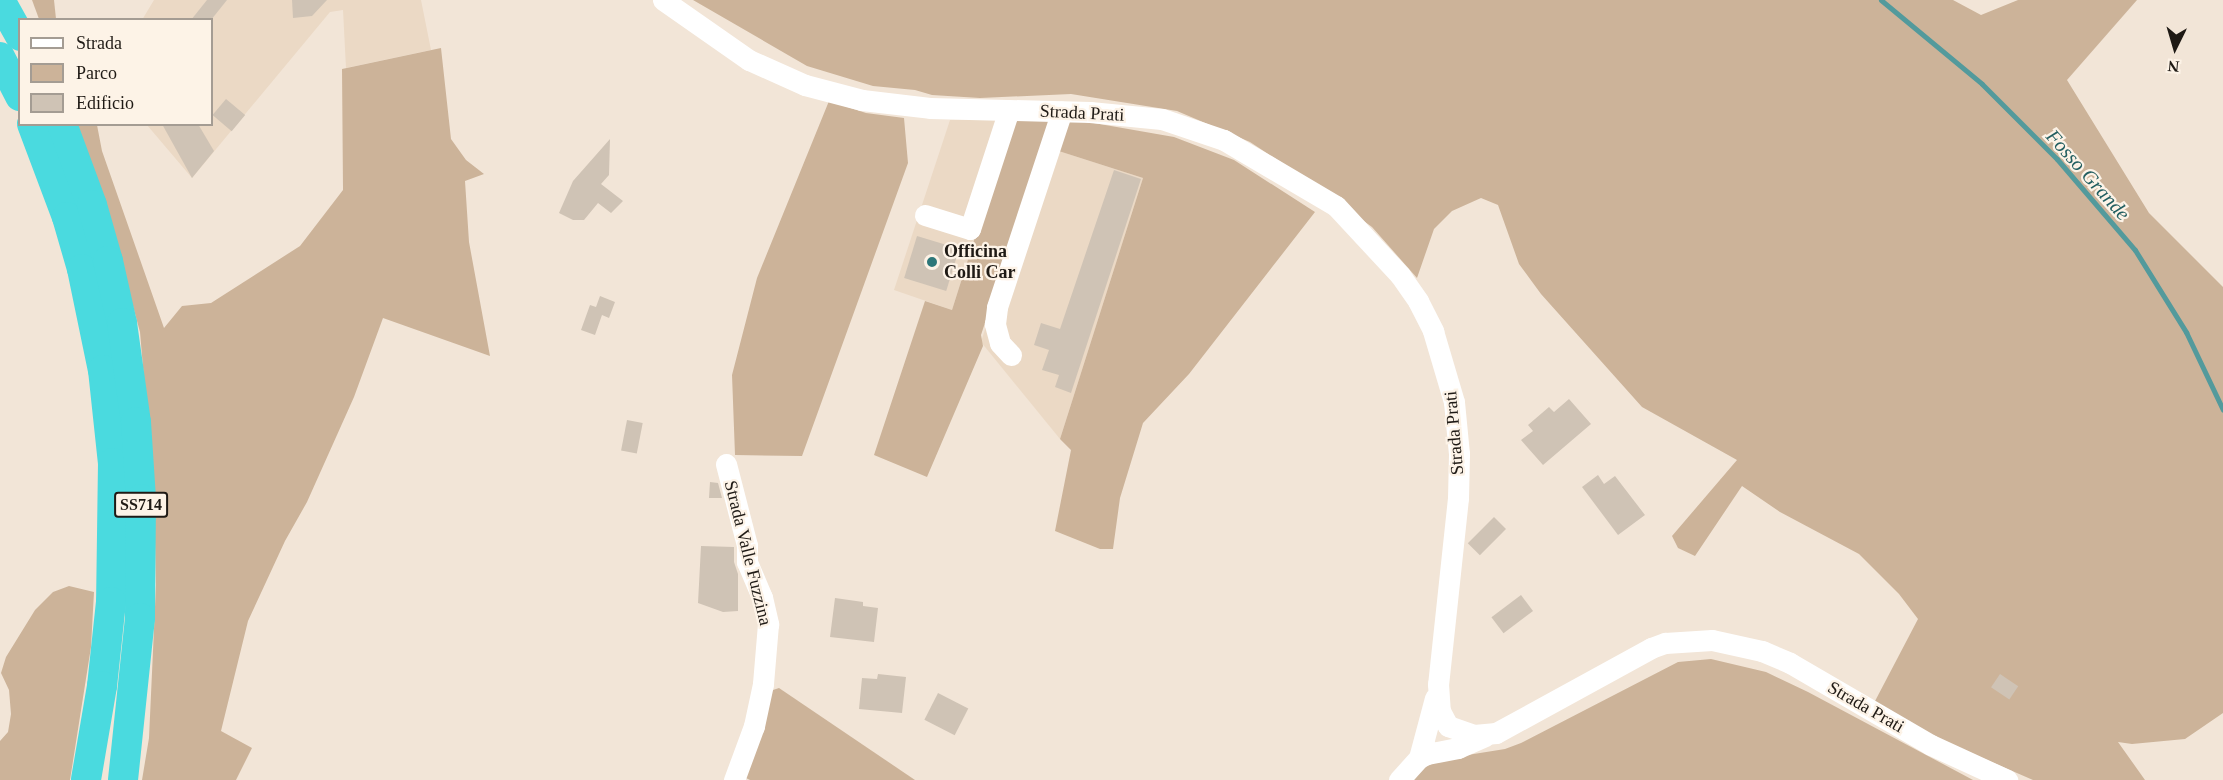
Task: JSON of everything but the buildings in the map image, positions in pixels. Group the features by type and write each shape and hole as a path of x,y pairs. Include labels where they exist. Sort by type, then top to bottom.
{"highway":[{"path":"0,0 18,32"},
{"path":"24,0 31,18"},
{"path":"0,57 18,92"},
{"name":"SS714","path":"33,126 64,207 82,269 103,370 113,463 111,602 102,686 86,780"},
{"name":"SS714","path":"63,126 92,205 108,261 122,323 137,431 141,499 140,618 123,780"}],"street":[{"name":"Strada Prati","path":"663,0 749,60 805,85 862,100 930,108 1062,111 1162,120 1224,140 1336,207 1406,284 1433,331 1454,402 1459,454 1458,498 1438,684 1440,711 1448,726"},
{"path":"925,215 970,229 1009,110"},
{"path":"1011,355 1000,343 994,324 997,307 1062,111"},
{"name":"Strada Valle Fuzzina","path":"726,464 744,534 747,562 762,597 768,624 763,684 754,726 734,780"},
{"name":"Strada Prati","path":"1485,736 1512,726 1651,648 1665,643 1712,640 1762,651 1790,663 1931,745 2007,780"},
{"path":"1419,758 1438,684"},
{"path":"1399,780 1448,726 1460,732 1485,736"},
{"path":"1419,758 1427,754 1458,748 1485,736"}],"shaded area":[{"path":"154,0 421,0 431,50 346,68 343,10 330,12 192,178 148,126 213,126 213,18 143,18"},
{"path":"1012,119 952,310 894,290 950,120"},
{"path":"1043,146 1143,178 1060,439 981,342"}],"green space":[{"path":"32,0 54,0 56,18 39,18"},
{"path":"693,0 1953,0 1981,15 2018,0 2137,0 2067,80 2149,213 2223,287 2223,713 2185,739 2132,744 2118,742 2145,780 2033,780 1918,730 1874,703 1918,619 1899,594 1859,554 1780,512 1742,486 1695,556 1678,548 1672,536 1737,460 1642,407 1541,294 1519,264 1498,205 1481,198 1452,211 1434,229 1417,278 1372,227 1302,176 1250,142 1177,111 1071,94 980,98 932,95 915,90 873,86 807,66"},
{"path":"441,48 451,139 466,160 484,174 465,181 469,242 490,356 383,318 354,397 307,502 285,541 248,621 221,731 252,748 236,780 142,780 149,738 156,585 154,497 140,332 106,207 77,126 97,126 102,151 164,328 182,306 211,303 300,246 343,190 342,69"},
{"path":"829,101 866,113 904,118 908,163 802,456 735,455 732,375 757,278"},
{"path":"1012,120 1088,122 1174,137 1234,160 1315,212 1189,374 1143,423 1120,498 1113,549 1100,549 1055,531 1071,450 1060,439 1143,178 1043,146 981,335 983,346 927,477 874,455 925,301 952,310"},
{"path":"69,586 94,592 91,647 70,780 0,780 0,741 8,732 11,714 9,690 1,673 6,657 35,610 53,592"},
{"path":"1711,659 1766,672 1973,780 1413,780 1430,761 1505,749 1521,743 1678,662"},
{"path":"779,688 915,780 750,780 742,776 770,691"}],"waterway":[{"name":"Fosso Grande","path":"1881,0 1982,84 2057,159 2135,250 2186,332 2223,410"}],"place":[{"name":"Officina Colli Car","path":"932,262"}]}
